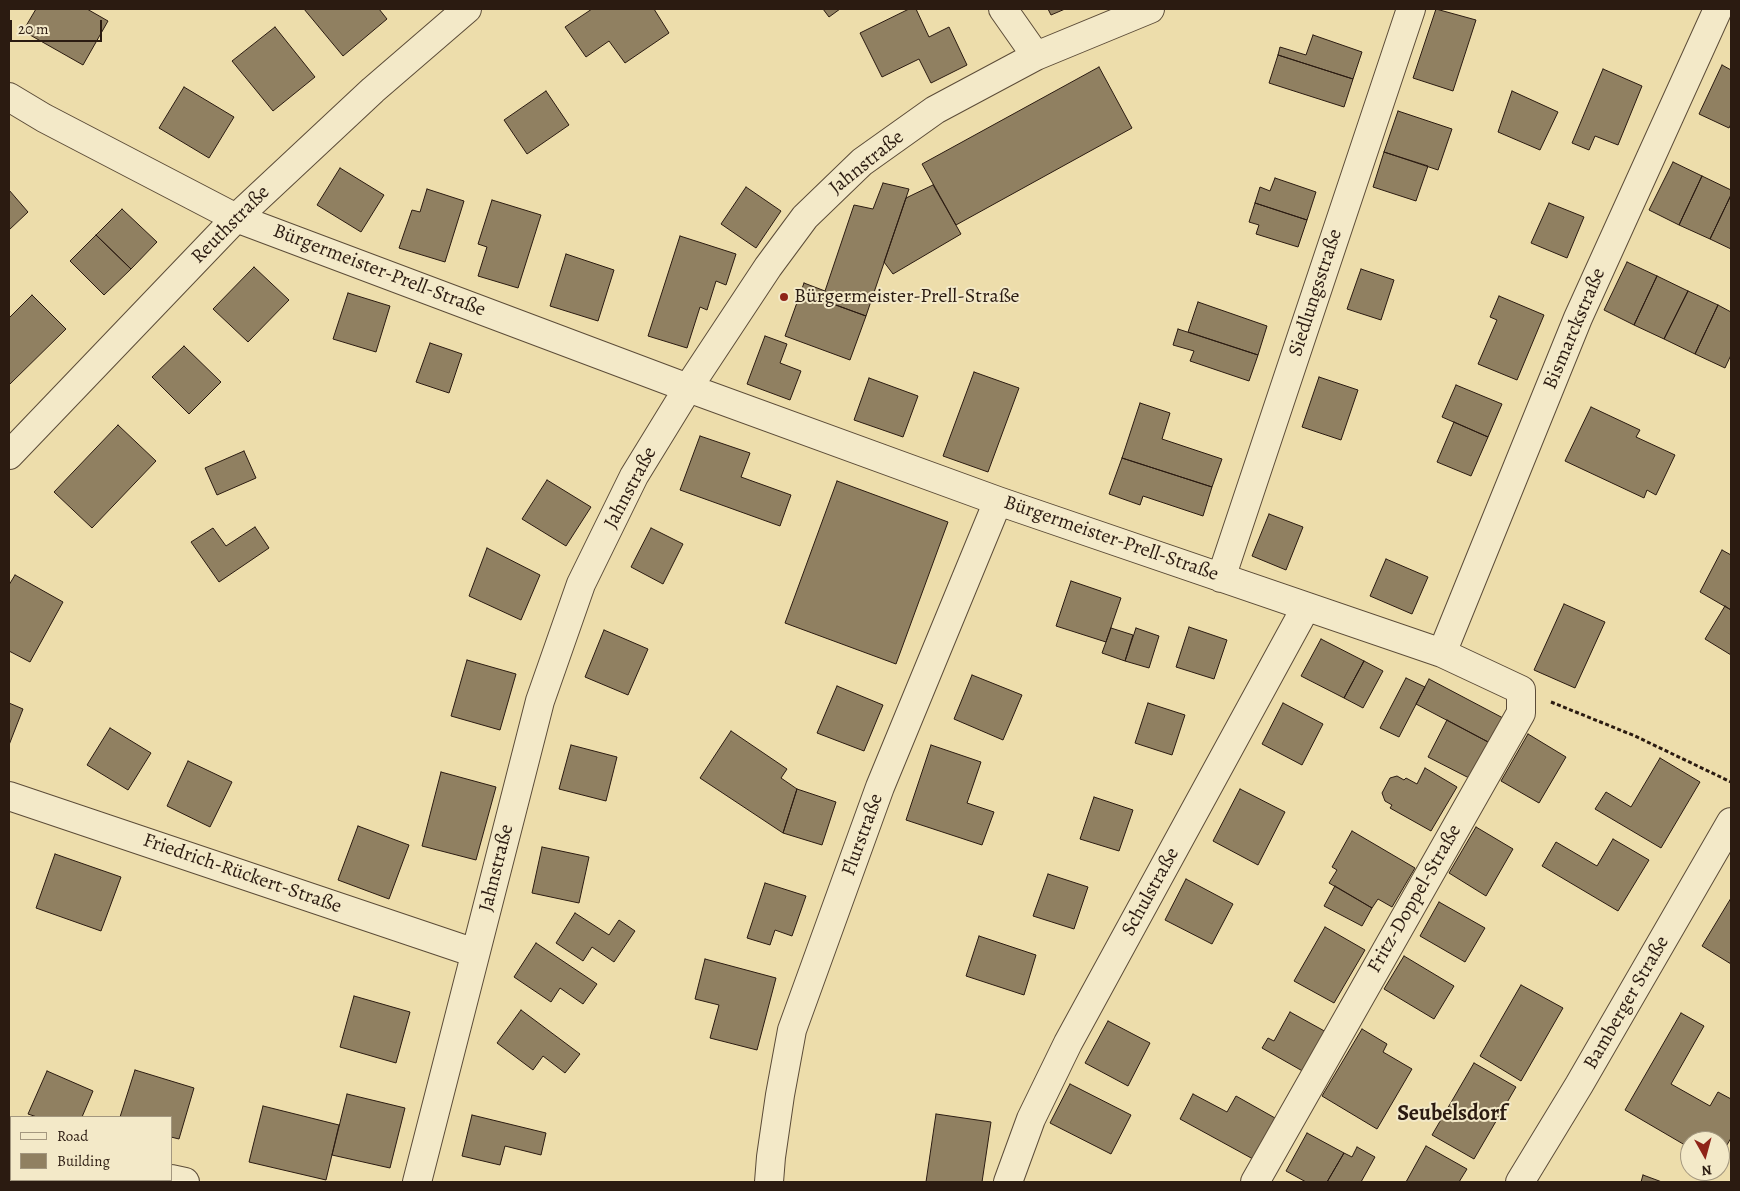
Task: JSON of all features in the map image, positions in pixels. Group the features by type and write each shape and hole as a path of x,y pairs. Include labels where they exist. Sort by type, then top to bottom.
{"street":[{"name":"Reuthstraße","path":"9,455 236,218 373,90 467,9"},
{"path":"1003,9 1036,56"},
{"name":"Jahnstraße","path":"417,1182 540,701 581,584 634,476 688,388 768,266 805,217 862,162 935,110 1036,56 1150,9"},
{"name":"Siedlungsstraße","path":"1221,578 1411,9"},
{"name":"Bismarckstraße","path":"1442,653 1578,318 1718,9"},
{"name":"Bürgermeister-Prell-Straße","path":"9,97 44,118 236,218 688,388 998,501 1442,653"},
{"name":"Flurstraße","path":"769,1182 779,1104 792,1030 880,788 998,501"},
{"name":"Schulstraße","path":"1008,1182 1031,1119 1068,1043 1306,607"},
{"path":"1442,653 1521,690"},
{"name":"Fritz-Doppel-Straße","path":"1255,1182 1521,713 1521,690"},
{"name":"Friedrich-Rückert-Straße","path":"9,796 475,953"},
{"name":"Bamberger Straße","path":"1520,1182 1729,833"},
{"path":"172,1179 186,1182"}],"path":[{"path":"1521,690 1635,736 1731,782"}],"building":[{"path":"36,9 87,9 108,21 83,65 23,31"},
{"path":"304,9 379,9 387,19 343,56"},
{"path":"592,9 654,9 669,33 625,63 609,41 586,57 565,27"},
{"path":"823,9 840,9 829,17"},
{"path":"909,9 916,9 929,37 949,27 967,65 931,83 919,59 882,77 860,33"},
{"path":"1048,9 1065,9 1051,15"},
{"path":"1436,9 1476,20 1453,91 1413,78"},
{"path":"275,27 315,77 273,111 232,61"},
{"path":"1313,35 1362,52 1353,79 1278,55 1280,47 1306,55"},
{"path":"1278,55 1353,79 1344,107 1269,83"},
{"path":"1722,65 1731,70 1731,124 1729,128 1699,114"},
{"path":"1099,67 1132,128 956,225 922,164"},
{"path":"1603,69 1642,86 1618,145 1595,136 1589,150 1572,143"},
{"path":"184,87 234,117 209,158 159,128"},
{"path":"546,91 569,125 527,154 504,120"},
{"path":"1512,91 1558,112 1540,150 1498,132"},
{"path":"1398,111 1452,129 1438,170 1384,152"},
{"path":"1384,152 1428,166 1416,201 1373,187"},
{"path":"1673,162 1702,176 1679,225 1649,210"},
{"path":"340,168 384,195 361,232 317,205"},
{"path":"1702,176 1731,190 1731,195 1710,239 1679,225"},
{"path":"1275,178 1316,192 1307,220 1255,203 1260,187 1270,191"},
{"path":"883,183 909,189 866,316 822,300 854,205 873,209"},
{"path":"933,185 961,234 893,274 884,262 906,198"},
{"path":"746,187 781,211 756,248 721,224"},
{"path":"427,189 464,201 445,262 399,248 412,210 420,212"},
{"path":"9,190 28,212 9,230"},
{"path":"1731,195 1731,249 1710,239"},
{"path":"492,200 541,215 518,288 478,276 487,247 478,244"},
{"path":"1255,203 1307,220 1298,247 1256,234 1259,225 1249,222"},
{"path":"1549,203 1584,217 1567,258 1531,243"},
{"path":"122,209 157,242 131,269 96,235"},
{"path":"96,235 131,269 104,295 70,261"},
{"path":"680,236 736,254 726,285 716,281 707,310 700,307 687,348 648,336"},
{"path":"566,254 614,270 598,321 550,306"},
{"path":"1627,262 1657,276 1634,325 1604,310"},
{"path":"254,267 289,300 248,342 213,309"},
{"path":"1361,269 1394,280 1381,320 1347,309"},
{"path":"1657,276 1688,291 1664,339 1634,325"},
{"path":"804,283 825,291 822,300 866,316 850,360 785,336"},
{"path":"1688,291 1718,305 1695,354 1664,339"},
{"path":"348,293 390,306 376,352 333,339"},
{"path":"32,295 66,329 10,384 9,318"},
{"path":"1499,296 1544,315 1517,380 1478,364 1497,320 1490,317"},
{"path":"1198,302 1267,326 1258,355 1188,332"},
{"path":"1718,305 1731,312 1731,355 1725,368 1695,354"},
{"path":"1178,329 1258,355 1249,381 1190,361 1194,351 1173,345"},
{"path":"765,336 787,344 780,363 801,371 790,400 747,384"},
{"path":"430,343 462,354 449,393 416,382"},
{"path":"184,346 221,382 189,414 152,377"},
{"path":"974,372 1019,388 988,472 943,456"},
{"path":"1319,377 1358,390 1341,440 1302,427"},
{"path":"869,378 918,396 903,437 854,420"},
{"path":"1456,385 1502,404 1488,437 1442,417"},
{"path":"1140,403 1170,413 1162,439 1222,459 1212,487 1122,458"},
{"path":"1591,407 1640,430 1636,437 1675,455 1656,495 1647,490 1644,498 1565,461"},
{"path":"1454,422 1488,437 1471,476 1437,462"},
{"path":"118,425 156,461 92,528 54,492"},
{"path":"700,436 750,453 741,477 791,495 780,526 680,490"},
{"path":"244,451 256,478 217,495 205,468"},
{"path":"1122,458 1212,487 1203,516 1143,496 1140,505 1109,494"},
{"path":"547,480 591,507 566,546 522,519"},
{"path":"837,481 948,522 896,664 785,623"},
{"path":"1269,514 1303,527 1286,570 1252,556"},
{"path":"255,527 269,548 219,582 191,542 213,528 226,546"},
{"path":"651,528 683,544 663,584 631,567"},
{"path":"487,548 540,575 521,620 469,596"},
{"path":"1722,550 1731,555 1731,610 1700,592"},
{"path":"1386,559 1428,577 1412,614 1370,596"},
{"path":"15,575 63,602 30,662 9,651 9,585"},
{"path":"1071,581 1121,598 1106,642 1056,626"},
{"path":"1564,604 1605,622 1575,688 1534,670"},
{"path":"1725,606 1731,610 1731,655 1705,639"},
{"path":"1189,627 1227,640 1214,679 1176,667"},
{"path":"1111,628 1133,635 1125,661 1102,653"},
{"path":"1136,628 1159,636 1149,668 1125,661"},
{"path":"604,630 648,649 628,695 585,677"},
{"path":"1321,639 1364,661 1344,698 1301,676"},
{"path":"467,660 516,674 500,730 451,716"},
{"path":"1364,661 1383,671 1363,708 1344,698"},
{"path":"972,675 1022,695 1003,740 954,719"},
{"path":"1406,678 1425,687 1399,737 1380,728"},
{"path":"1429,679 1503,718 1490,743 1416,704"},
{"path":"837,686 883,705 864,751 817,733"},
{"path":"9,703 23,709 9,745"},
{"path":"1148,703 1185,715 1172,755 1135,743"},
{"path":"1283,703 1323,724 1302,765 1262,744"},
{"path":"1447,720 1490,743 1471,779 1428,757"},
{"path":"110,728 151,753 128,790 87,765"},
{"path":"731,731 787,769 781,778 797,789 783,833 700,778"},
{"path":"1528,734 1566,757 1539,803 1501,781"},
{"path":"571,745 617,757 606,801 559,789"},
{"path":"931,745 981,762 967,803 994,812 982,845 906,820"},
{"path":"1660,758 1700,782 1661,848 1595,809 1606,792 1631,807"},
{"path":"188,761 232,782 210,827 167,806"},
{"path":"1425,768 1457,787 1431,831 1390,808 1392,805 1385,801 1382,793 1390,778 1397,776 1417,784"},
{"path":"441,772 496,787 476,860 422,846"},
{"path":"797,789 836,802 822,845 783,833"},
{"path":"1240,789 1285,812 1258,865 1213,841"},
{"path":"1094,797 1133,810 1119,851 1080,839"},
{"path":"358,826 409,845 389,899 338,880"},
{"path":"1476,827 1513,849 1486,896 1449,873"},
{"path":"1352,831 1415,868 1392,907 1378,899 1372,908 1329,883 1337,870 1332,867"},
{"path":"1613,839 1649,860 1618,911 1542,866 1556,842 1597,866"},
{"path":"542,847 589,857 579,903 532,893"},
{"path":"55,854 121,877 101,931 36,908"},
{"path":"1048,874 1088,887 1074,929 1033,916"},
{"path":"1186,879 1233,904 1212,944 1165,920"},
{"path":"765,883 806,896 792,936 775,930 770,945 747,938"},
{"path":"1335,886 1372,908 1362,926 1324,906"},
{"path":"1731,898 1731,964 1702,946"},
{"path":"1439,902 1485,928 1465,962 1420,936"},
{"path":"575,913 609,935 619,920 635,931 614,962 592,947 583,961 556,943"},
{"path":"1325,927 1365,950 1334,1003 1294,981"},
{"path":"979,936 1036,955 1024,995 966,976"},
{"path":"536,943 597,984 583,1004 560,988 551,1002 514,977"},
{"path":"1404,956 1454,986 1434,1019 1384,989"},
{"path":"705,959 776,978 757,1050 710,1038 719,1005 695,999"},
{"path":"1521,985 1563,1008 1521,1081 1480,1056"},
{"path":"354,996 410,1012 396,1063 340,1047"},
{"path":"521,1010 580,1054 565,1073 543,1056 533,1070 497,1043"},
{"path":"1290,1012 1328,1033 1306,1073 1262,1048 1268,1038 1274,1041"},
{"path":"1681,1013 1704,1026 1671,1084 1710,1106 1718,1092 1731,1099 1730,1140 1730,1131 1680,1131 1680,1142 1625,1110"},
{"path":"1108,1021 1150,1043 1128,1086 1085,1063"},
{"path":"1362,1029 1387,1044 1383,1052 1412,1069 1377,1129 1322,1096"},
{"path":"1474,1063 1516,1087 1474,1159 1432,1135"},
{"path":"135,1070 194,1088 179,1139 172,1137 172,1116 120,1116"},
{"path":"47,1071 93,1091 82,1116 34,1116 28,1114"},
{"path":"1070,1084 1131,1115 1111,1154 1050,1123"},
{"path":"347,1094 405,1108 390,1168 332,1155"},
{"path":"1193,1094 1227,1112 1236,1096 1275,1118 1253,1159 1180,1119"},
{"path":"263,1106 339,1125 326,1180 249,1162"},
{"path":"936,1114 991,1122 982,1182 926,1182"},
{"path":"472,1115 546,1133 541,1155 505,1146 500,1165 462,1156"},
{"path":"1307,1133 1344,1153 1327,1182 1306,1182 1286,1171"},
{"path":"1426,1146 1467,1169 1459,1182 1406,1182"},
{"path":"1357,1147 1375,1157 1361,1182 1327,1182 1344,1153 1352,1157"},
{"path":"1643,1175 1662,1182 1641,1182"}],"place":[{"name":"Bürgermeister-Prell-Straße","path":"784,297"}],"district":[{"name":"Seubelsdorf","path":"1452,1115"}]}
